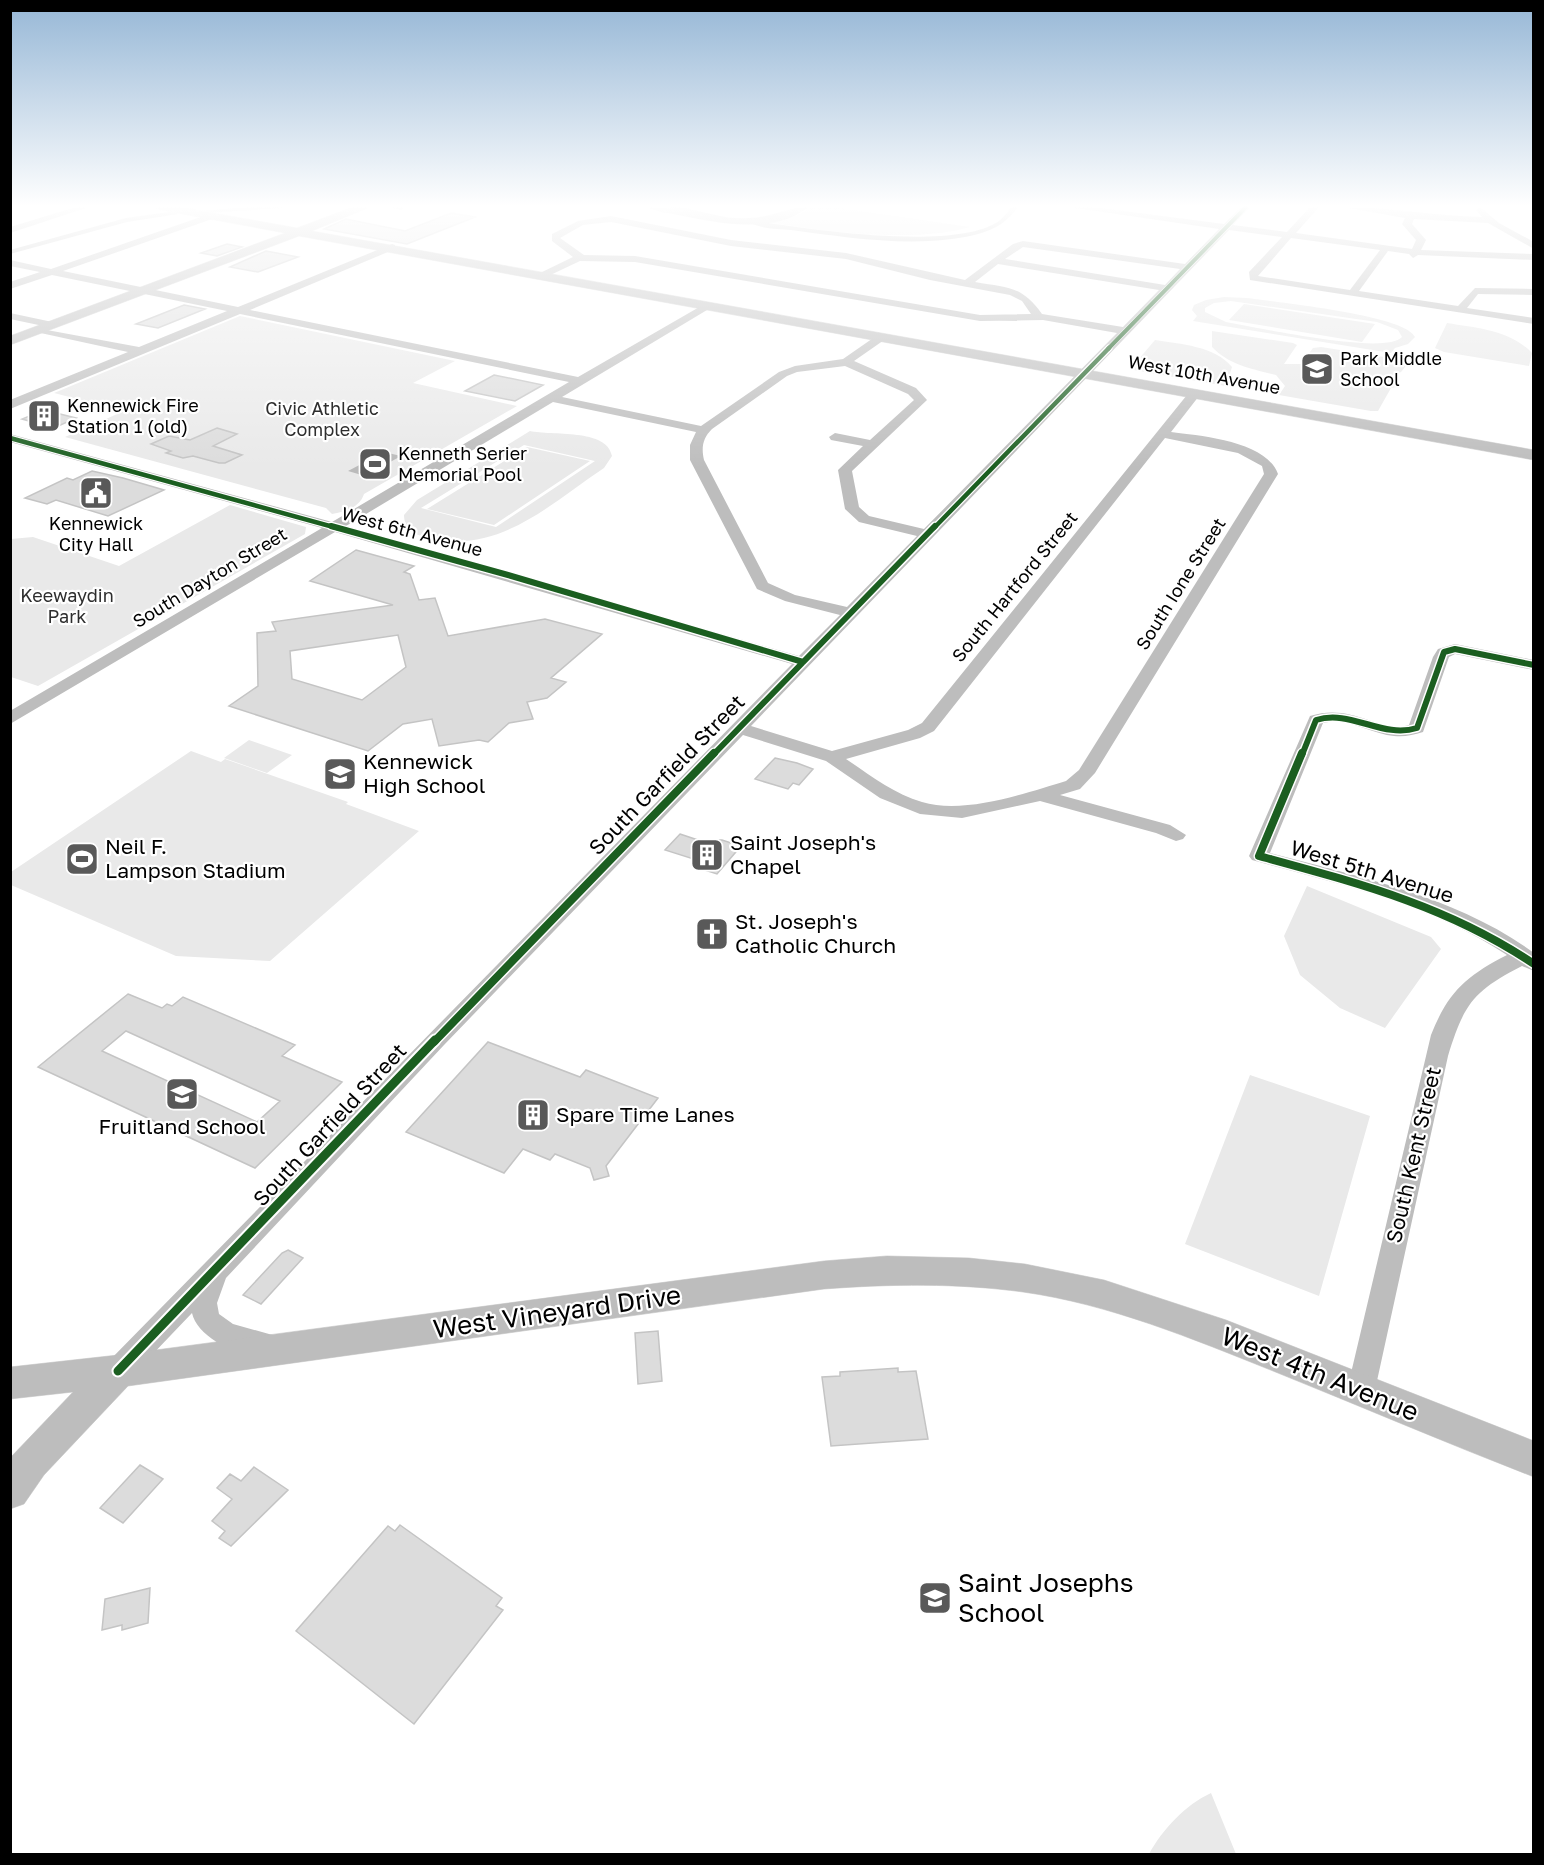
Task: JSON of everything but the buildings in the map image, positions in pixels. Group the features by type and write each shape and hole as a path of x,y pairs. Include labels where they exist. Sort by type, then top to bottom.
{"main road":[{"path":"10,341 135,294"},
{"name":"West 10th Avenue","path":"652,294 1533,454"},
{"name":"West Vineyard Drive","path":"10,1383 118,1371 862,1272 969,1272 1025,1278 1104,1295"},
{"name":"West 4th Avenue","path":"1104,1295 1166,1314 1533,1459"},
{"path":"10,1491 30,1462 118,1371"}],"street":[{"path":"165,294 579,381"},
{"path":"10,405 279,294"},
{"path":"840,294 980,318 1040,317 1126,331"},
{"path":"1016,294 1021,295 1040,317"},
{"name":"South Garfield Street","path":"118,1371 429,1046 1161,294"},
{"path":"1352,294 1533,321"},
{"path":"1460,310 1473,294"},
{"name":"South Dayton Street","path":"10,719 708,304"},
{"path":"10,316 140,351"},
{"path":"852,614 790,598 762,586 697,460 696,443 704,430 783,374 804,367 846,362 883,336"},
{"path":"846,362 912,391 921,400 845,470 854,513 870,522 928,534"},
{"name":"South Hartford Street","path":"832,757 914,735 928,727 1195,393"},
{"path":"551,398 704,430"},
{"name":"South Ione Street","path":"1040,795 1073,785 1086,773 1271,474 1272,470 1266,463 1243,450 1162,434"},
{"path":"835,437 873,444"},
{"name":"West 6th Avenue","path":"10,438 334,527 803,662"},
{"name":"West 5th Avenue","path":"1528,960 1485,930 1424,903 1259,856 1316,720 1332,717 1400,731 1417,728 1444,652 1469,650 1533,665"},
{"path":"739,728 832,757 896,799 936,812 971,811 1040,795 1163,829 1176,835"},
{"name":"South Kent Street","path":"1361,1390 1436,1056 1447,1017 1467,988 1484,976 1528,960"},
{"path":"222,1264 203,1303 207,1321 218,1331 235,1338 286,1349"}],"green space":[{"path":"1224,297 1247,298 1310,306 1389,322 1406,329 1415,337 1408,344 1395,348 1391,353 1193,321 1197,316 1192,310 1194,305","holes":["1231,301 1377,322 1398,330 1402,337 1391,342 1371,343 1290,334 1226,322 1205,312 1205,308 1214,303"]},
{"path":"1244,304 1375,324 1362,342 1229,320"},
{"name":"Civic Athletic Complex","path":"240,316 455,361 413,383 517,406 364,494 362,499 351,508 332,514 326,508 65,437 124,411 54,393"},
{"path":"1447,323 1492,331 1514,339 1532,353 1529,366 1444,352 1435,348"},
{"path":"1212,331 1297,345 1284,364 1301,364 1313,348 1321,347 1410,361 1401,372 1388,377 1397,387 1391,388 1378,411 1371,411 1279,395 1285,386 1276,375 1241,366 1226,358 1212,347"},
{"path":"1155,340 1196,347 1216,354 1232,367 1226,386 1134,370 1132,367"},
{"path":"530,431 589,437 608,447 612,456 604,468 543,510 501,533 478,539 454,541 428,538 415,533 408,528 404,515 417,500","holes":["524,445 595,461 496,527 421,508"]},
{"path":"527,447 590,461 494,525 427,509"},
{"name":"Keewaydin Park","path":"230,505 306,527 305,534 38,686 11,677 11,539 33,537 119,566"},
{"path":"249,740 292,755 267,773 224,758"},
{"name":"Neil F. Lampson Stadium","path":"191,751 221,762 225,759 348,802 346,804 419,831 270,961 176,956 11,885 11,872"},
{"path":"1307,886 1431,937 1441,949 1385,1028 1340,1008 1300,975 1284,936"},
{"path":"1250,1075 1370,1116 1319,1296 1185,1244"},
{"path":"1211,1793 1236,1854 1149,1854 1176,1819 1192,1804"}],"shaded area":[{"name":"Kenneth Serier Memorial Pool","path":"384,452 401,456 365,476 348,471"}],"cycle path":[{"path":"118,1371 268,1217 436,1039 1161,294"},
{"path":"10,438 508,575 803,662"},
{"path":"1534,665 1455,649 1444,652 1441,657 1417,728 1405,732 1392,731 1340,716 1328,716 1316,720 1259,856 1367,886 1437,910 1503,943 1534,964"}],"place":[{"name":"Park Middle School","path":"1317,369"},
{"name":"Kennewick Fire Station 1 (old)","path":"44,416"},
{"name":"Kenneth Serier Memorial Pool","path":"375,464"},
{"name":"Kennewick City Hall","path":"96,493"},
{"name":"Kennewick High School","path":"340,774"},
{"name":"Saint Joseph's Chapel","path":"707,855"},
{"name":"Neil F. Lampson Stadium","path":"82,859"},
{"name":"St. Joseph's Catholic Church","path":"712,934"},
{"name":"Fruitland School","path":"182,1094"},
{"name":"Spare Time Lanes","path":"533,1115"},
{"name":"Saint Josephs School","path":"935,1598"}]}
